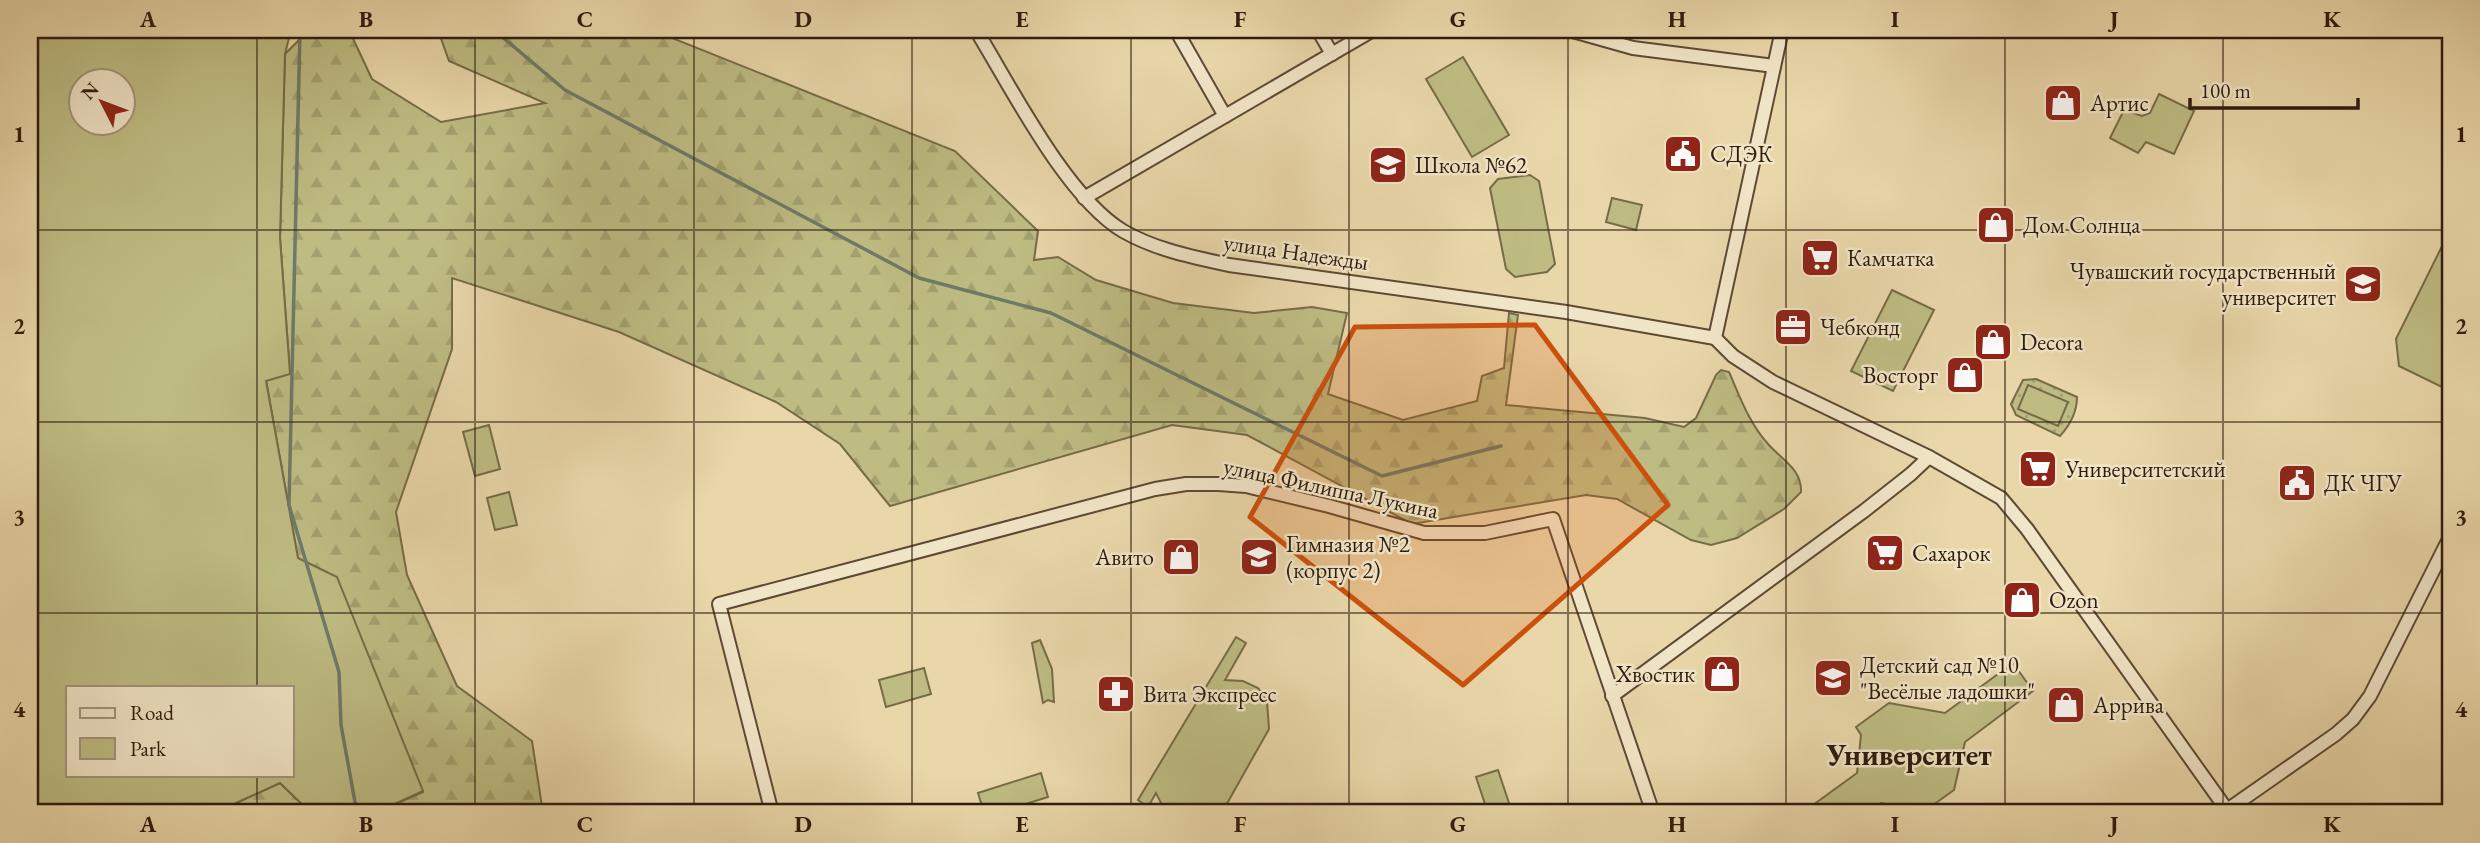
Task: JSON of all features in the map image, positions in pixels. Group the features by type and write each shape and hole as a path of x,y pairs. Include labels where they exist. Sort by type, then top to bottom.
{"street":[{"name":"улица Надежды","path":"976,30 1040,136 1084,198 1121,230 1144,242 1205,260 1566,313 1715,338"},
{"path":"1176,30 1225,116"},
{"path":"1318,30 1332,54"},
{"path":"1084,198 1373,30"},
{"path":"1569,30 1633,48 1774,66"},
{"path":"1782,30 1715,338 1733,356 1773,382 1929,457 2001,498 2010,506 2225,812 2336,734 2353,719 2370,696 2450,537"},
{"path":"1612,696 1864,511 1929,457"},
{"name":"улица Филиппа Лукина","path":"772,813 719,604 1154,489 1186,485 1237,485 1329,506 1424,533 1485,533 1553,519 1653,813"}],"highlighted area":[{"path":"1535,325 1668,505 1463,685 1250,517 1355,327"}],"green space":[{"path":"30,30 291,30 285,54 280,238 290,374 266,381 298,558 337,577 423,791 375,813 311,813 280,783 214,813 30,813"},
{"path":"309,30 349,30 372,79 441,122 545,103 449,61 438,30 662,30 667,36 955,151 1038,231 1034,260 1058,257 1096,280 1173,303 1254,313 1312,307 1347,313 1328,394 1403,420 1477,401 1482,376 1504,368 1509,313 1518,315 1506,405 1645,418 1684,427 1696,418 1716,375 1721,370 1729,372 1755,427 1795,471 1801,492 1784,509 1737,538 1711,545 1691,540 1617,499 1586,495 1412,524 1247,435 1172,425 890,506 840,444 776,402 619,332 452,278 452,349 396,512 407,575 457,686 532,741 543,813 375,813 423,792 298,559 266,380 290,373 280,238 285,54"},
{"path":"1463,57 1509,135 1472,157 1426,79"},
{"path":"2159,94 2194,111 2174,154 2146,142 2138,153 2110,138 2124,110 2142,116 2150,113"},
{"path":"1530,175 1539,181 1555,264 1547,272 1515,277 1506,269 1490,188 1498,179"},
{"path":"1612,198 1642,205 1636,230 1606,222"},
{"path":"2450,230 2450,391 2399,366 2396,339"},
{"path":"1892,290 1934,310 1893,391 1851,371"},
{"path":"2036,379 2077,397 2072,418 2060,436 2016,415 2011,404 2023,380"},
{"path":"2028,385 2068,402 2058,426 2018,409"},
{"path":"489,425 500,469 475,476 463,432"},
{"path":"509,492 517,525 495,530 487,498"},
{"path":"1236,637 1246,643 1225,680 1243,681 1258,688 1267,701 1269,729 1225,807 1218,813 1166,813 1156,793 1148,807 1138,800"},
{"path":"1040,640 1052,669 1054,702 1048,700 1043,703 1032,643"},
{"path":"2013,663 2033,691 1965,742 1954,790 1922,813 1915,809 1881,803 1866,813 1802,813 1857,773 1861,735 1856,727 1889,703 1945,713"},
{"path":"924,668 931,694 886,707 879,680"},
{"path":"1498,770 1512,812 1488,813 1476,777"},
{"path":"1041,773 1048,797 997,813 984,813 978,793"},
{"path":"280,783 311,813 214,813"}],"waterway":[{"path":"300,30 289,505 339,672 341,725 357,813"},
{"path":"494,30 565,90 919,278 1051,313 1382,476 1501,446"}],"place":[{"name":"Артис","path":"2063,103"},
{"name":"СДЭК","path":"1683,154"},
{"name":"Школа №62","path":"1388,165"},
{"name":"Дом Солнца","path":"1996,225"},
{"name":"Камчатка","path":"1820,258"},
{"name":"Чувашский государственный университет","path":"2363,284"},
{"name":"Чебконд","path":"1793,327"},
{"name":"Decora","path":"1993,342"},
{"name":"Восторг","path":"1965,375"},
{"name":"Университетский","path":"2038,469"},
{"name":"ДК ЧГУ","path":"2297,483"},
{"name":"Сахарок","path":"1885,553"},
{"name":"Авито","path":"1181,557"},
{"name":"Гимназия №2 (корпус 2)","path":"1259,557"},
{"name":"Ozon","path":"2022,600"},
{"name":"Хвостик","path":"1722,674"},
{"name":"Детский сад №10 \"Весёлые ладошки\"","path":"1833,678"},
{"name":"Вита Экспресс","path":"1116,694"},
{"name":"Аррива","path":"2066,705"}],"district":[{"name":"Университет","path":"1909,755"}]}
